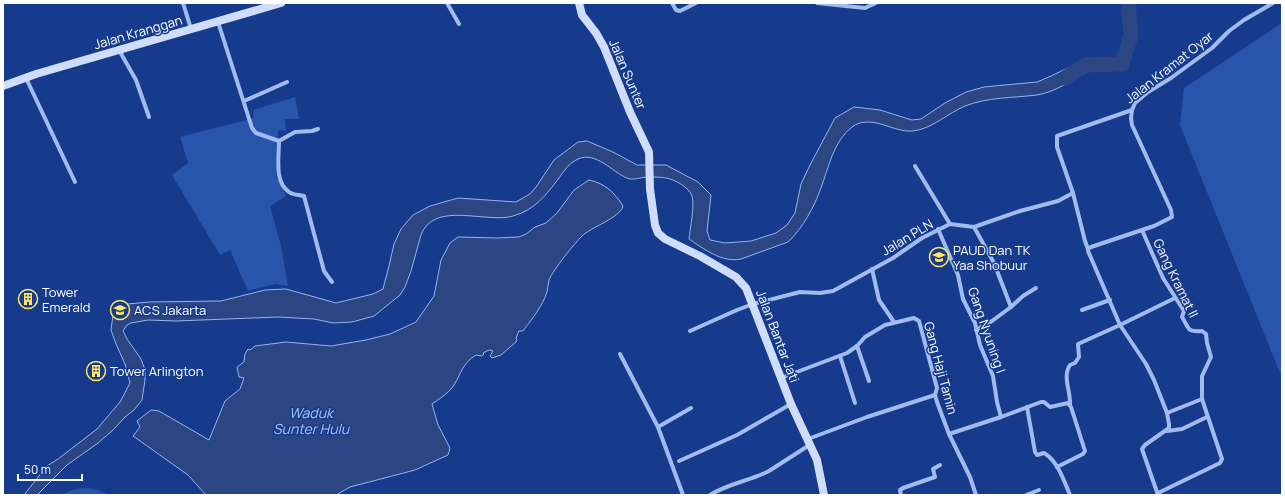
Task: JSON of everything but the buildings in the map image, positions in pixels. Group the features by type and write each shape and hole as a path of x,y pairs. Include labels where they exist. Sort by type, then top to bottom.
{"street":[{"path":"183,3 191,29"},
{"name":"Jalan Kranggan","path":"3,86 119,50 281,3"},
{"path":"447,3 459,24"},
{"name":"Jalan Sunter","path":"579,3 582,15 596,33 604,47 630,112 647,145 650,157"},
{"path":"672,3 676,10 680,11 696,3"},
{"path":"817,3 865,8 876,3"},
{"name":"Jalan Kramat Oyar","path":"1073,193 1056,147 1058,136 1132,110 1135,103 1148,92 1171,78 1212,48 1229,31 1244,20 1273,3"},
{"path":"218,22 251,126 254,131 279,141"},
{"path":"119,50 136,80 149,117"},
{"path":"26,78 75,182"},
{"path":"244,101 287,82"},
{"path":"1088,249 1166,221 1173,215 1132,125 1130,118 1132,110"},
{"path":"279,141 295,132 312,131 318,129"},
{"path":"279,141 278,164 280,178 290,193 304,196 324,271 332,282"},
{"name":"Jalan Bantar Jati","path":"650,157 650,186 655,225 658,233 665,239 700,256 736,277 746,288 791,404 817,460 824,495"},
{"path":"915,166 950,224"},
{"path":"1073,193 1088,249 1120,325 1150,372 1167,413 1169,426 1167,431"},
{"name":"Jalan PLN","path":"690,331 753,304 800,292 820,293 833,291 938,229 950,224 974,227 1058,200 1073,193"},
{"path":"974,227 996,267 1011,307"},
{"name":"Gang Nyuning I","path":"938,229 958,275 964,300 975,323 980,345 993,376 996,402 1001,417"},
{"name":"Gang Kramat II","path":"1142,230 1163,278 1184,311 1182,317 1191,331 1202,331 1206,334 1211,357 1202,376 1202,399 1222,459 1220,464 1158,494"},
{"path":"872,269 879,300 894,322"},
{"path":"976,330 992,321 1023,296 1036,288"},
{"path":"1057,467 1083,454 1085,451 1070,405 1066,375 1070,365 1075,363 1079,357 1077,348 1078,344 1175,298"},
{"path":"1082,310 1110,300"},
{"name":"Gang Haji Tamin","path":"781,378 840,356 857,346 865,337 885,325 914,318 919,321 937,388 935,395 949,434 976,495"},
{"path":"857,346 869,381"},
{"path":"620,354 658,427 683,495"},
{"path":"840,356 855,403"},
{"path":"710,495 728,486 762,475 809,442 867,417 935,395"},
{"path":"1167,413 1202,399"},
{"path":"949,434 1042,402 1050,407 1066,403 1070,405"},
{"path":"679,461 737,435 791,404"},
{"path":"1027,407 1035,452 1037,455 1046,453 1057,467 1070,495"},
{"path":"658,427 691,408"},
{"path":"1158,494 1142,449 1145,445 1167,431 1182,428 1207,417"},
{"path":"901,495 900,490 903,488 935,477 933,469 940,465"},
{"path":"1026,495 1039,490"}],"shaded area":[{"path":"1282,23 1282,378 1180,125 1184,88"},
{"path":"295,97 299,119 285,119 286,131 278,130 276,158 277,178 286,196 270,206 281,246 288,286 275,284 248,291 230,250 220,255 172,175 188,163 180,137 254,118 253,110"},
{"path":"83,488 95,489 109,495 60,495 72,490"}],"water":[{"path":"1080,62 1086,72 1056,89 1044,94 992,99 974,103 959,109 920,130 905,131 882,124 867,122 859,123 852,127 841,139 832,155 821,188 808,217 788,242 741,259 734,260 720,257 707,251 689,239 693,200 691,193 681,184 662,177 629,179 604,163 585,157 578,159 569,165 534,206 521,213 502,218 462,215 449,216 437,218 428,224 421,235 405,287 400,295 374,316 352,322 333,323 314,319 278,317 176,321 148,320 131,323 127,325 123,331 141,359 145,370 142,400 113,430 98,443 67,465 37,495 24,495 47,466 97,429 120,402 130,383 125,364 111,330 113,315 118,309 128,304 149,302 221,301 265,290 286,289 336,303 373,294 383,289 394,244 401,229 413,215 430,206 458,198 516,202 530,194 554,160 578,142 587,141 613,152 637,165 666,165 698,182 711,195 707,231 710,240 725,243 751,241 776,233 787,225 795,213 801,184 835,118 854,107 880,110 912,120 921,119 945,103 966,92 984,87 1037,82"},
{"name":"Waduk Sunter Hulu","path":"589,180 609,189 623,206 621,210 582,236 564,257 549,280 547,292 540,308 523,331 519,331 516,338 517,341 501,355 492,358 490,356 493,351 489,350 483,353 484,354 482,356 476,355 471,358 463,368 452,388 444,396 432,404 438,425 450,448 448,455 415,470 350,487 336,495 206,495 188,475 133,436 140,427 137,421 151,410 159,411 209,440 225,401 240,389 244,378 239,377 237,367 244,362 245,354 248,349 250,350 255,346 286,342 331,346 390,334 416,322 434,296 441,260 450,243 458,237 498,238 519,237 526,234 535,227 546,223 557,213 574,190"}],"waterway":[{"path":"1065,78 1086,65 1122,64 1131,35 1128,3"}],"place":[{"name":"PAUD Dan TK Yaa Shobuur","path":"939,257"},
{"name":"Tower Emerald","path":"28,299"},
{"name":"ACS Jakarta","path":"120,310"},
{"name":"Tower Arlington","path":"96,371"}]}
